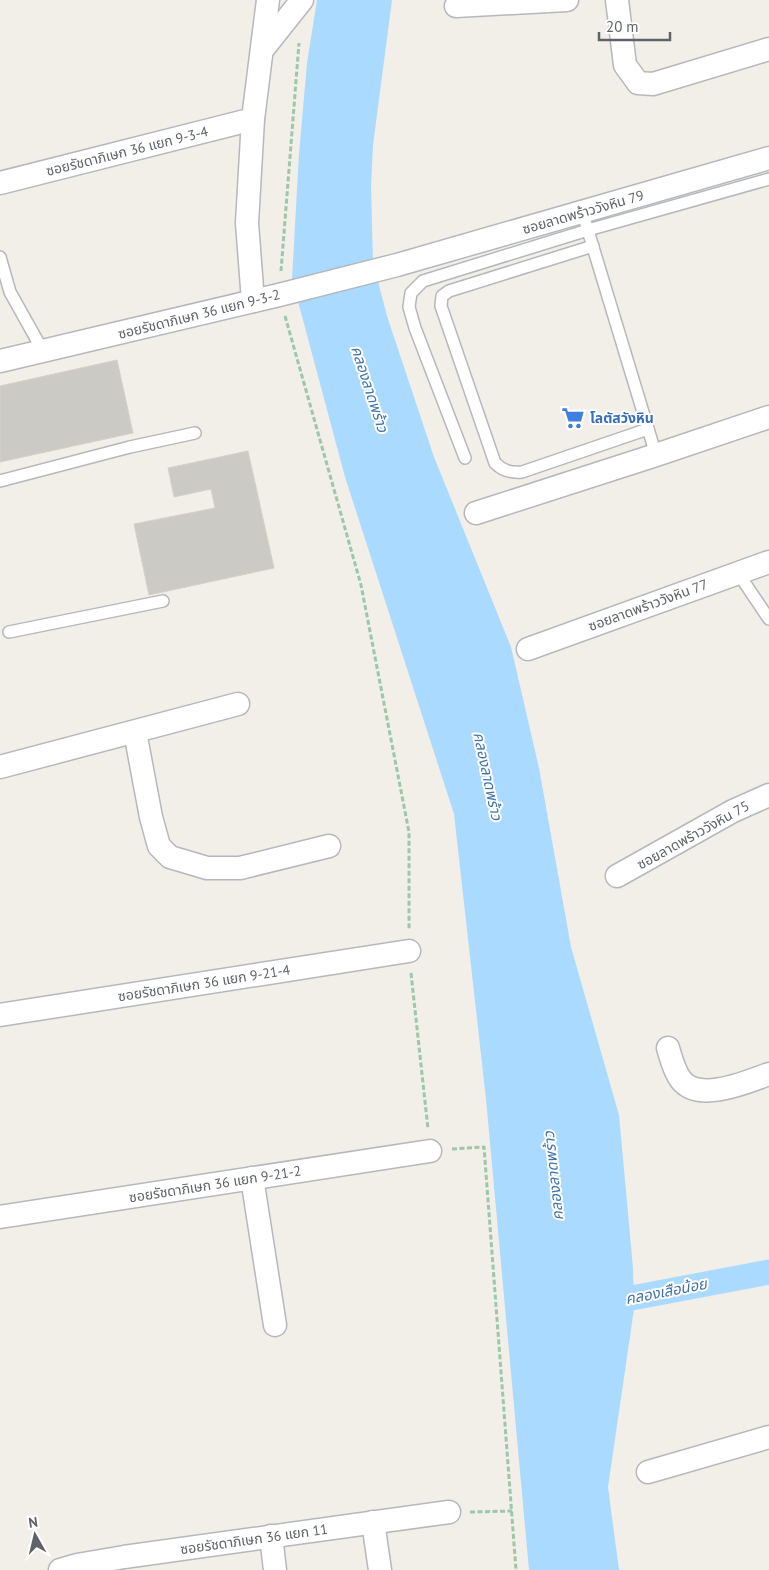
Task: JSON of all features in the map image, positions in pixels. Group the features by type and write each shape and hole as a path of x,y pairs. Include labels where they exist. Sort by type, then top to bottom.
{"street":[{"path":"253,301 247,223 253,119 268,0"},
{"path":"263,49 302,0"},
{"path":"456,6 567,0"},
{"path":"617,0 624,65 638,83 653,84 769,49"},
{"name":"ซอยรัชดาภิเษก 36 แยก 9-3-4","path":"0,183 253,119"},
{"name":"ซอยลาดพร้าววังหิน 79","path":"397,265 585,221 769,158"},
{"name":"ซอยรัชดาภิเษก 36 แยก 9-3-2","path":"0,361 397,265"},
{"path":"476,513 769,417"},
{"name":"ซอยลาดพร้าววังหิน 77","path":"528,649 769,562"},
{"path":"0,767 238,704"},
{"path":"135,732 151,817 159,846 170,857 207,868 240,868 329,846"},
{"name":"ซอยลาดพร้าววังหิน 75","path":"617,876 732,811 769,796"},
{"name":"ซอยรัชดาภิเษก 36 แยก 9-21-4","path":"0,1015 409,951"},
{"path":"668,1048 681,1081 692,1089 711,1090 728,1088 769,1074"},
{"name":"ซอยรัชดาภิเษก 36 แยก 9-21-2","path":"0,1217 430,1151"},
{"path":"252,1178 275,1325"},
{"path":"648,1472 769,1437"},
{"name":"ซอยรัชดาภิเษก 36 แยก 11","path":"60,1570 77,1564 160,1562 271,1536 449,1512"},
{"path":"373,1522 380,1570"},
{"path":"271,1536 275,1570"}],"lane":[{"path":"465,458 415,328 409,307 411,293 423,281 585,221 769,180"},
{"path":"585,221 656,455"},
{"path":"593,246 449,291 442,296 441,306 495,463 499,467 506,471 522,472 648,429"},
{"path":"0,257 10,292 43,351"},
{"path":"0,481 130,447 195,433"},
{"path":"738,573 769,619"},
{"path":"9,632 163,601"}],"path":[{"path":"299,40 286,292 362,585 410,832 409,951 430,1151 484,1147 516,1570"},
{"path":"449,1512 512,1511"}],"water":[{"name":"คลองลาดพร้าว","path":"317,0 392,0 373,145 371,186 373,262 387,316 434,457 511,647 539,768 571,947 619,1115 633,1268 634,1309 608,1487 619,1570 529,1570 486,1099 454,814 345,477 292,279 299,154 307,63"}],"building":[{"path":"117,360 133,433 0,462 0,386"},
{"path":"248,451 274,568 149,595 134,524 215,508 211,489 174,497 168,468"}],"waterway":[{"name":"คลองเสือน้อย","path":"600,1304 769,1272"}],"place":[{"name":"โลตัสวังหิน","path":"573,418"}]}
